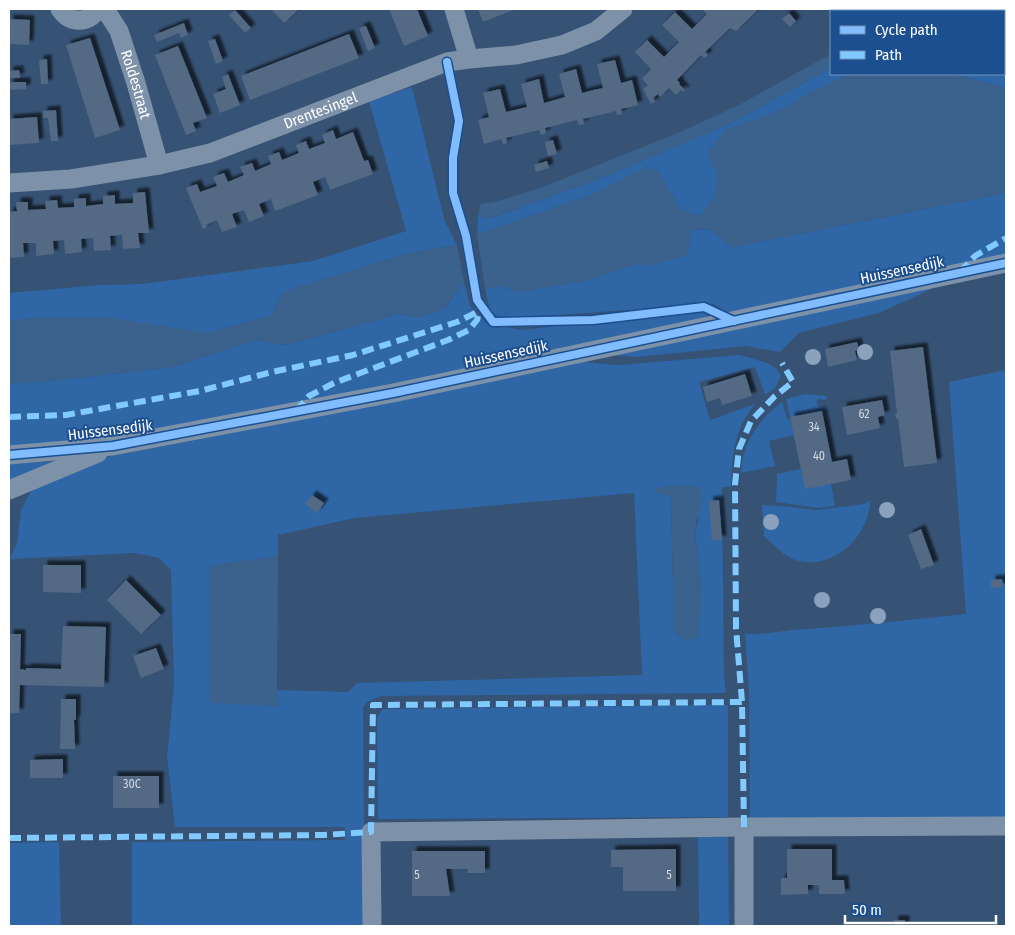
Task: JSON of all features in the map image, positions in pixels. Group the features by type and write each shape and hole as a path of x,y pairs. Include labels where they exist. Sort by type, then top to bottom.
{"street":[{"path":"60,9 64,15 77,21 90,18 98,9"},
{"name":"Roldestraat","path":"105,9 119,30 159,165"},
{"path":"454,9 469,58"},
{"name":"Drentesingel","path":"9,183 71,179 159,165 210,153 447,62 469,58 516,55 562,45 596,31 623,9"},
{"name":"Huissensedijk","path":"9,455 113,446 393,393 1006,263"},
{"name":"Huissensedijk","path":"9,490 113,446"},
{"path":"372,926 372,832 1006,826"},
{"path":"744,827 744,926"}],"shaded area":[{"path":"1006,9 1006,88 958,75 1005,75 1005,10 890,10"},
{"path":"830,55 830,69 735,121 607,176 487,219 478,216 480,204 494,202 540,188 675,134 737,106"},
{"path":"830,69 830,75 848,75 807,94 785,109 726,130 708,153 718,176 714,198 700,216 680,209 658,171 645,168 593,194 477,235 478,216 488,219 607,176 735,121"},
{"path":"848,75 958,75 1006,88 1006,193 732,247 712,230 691,229 688,255 652,265 633,265 585,281 516,292 503,286 485,288 477,235 593,194 645,167 658,171 680,209 700,216 714,198 718,176 708,153 726,130 785,108 807,94"},
{"path":"412,87 444,219 457,245 405,254 283,292 272,315 208,333 46,317 9,321 9,293 99,285 142,284 313,261 406,231 369,101"},
{"path":"1006,193 1006,256 732,315 713,304 501,319 490,311 485,288 503,286 516,292 585,281 633,265 652,265 691,229 712,230 732,247"},
{"path":"457,245 464,282 444,309 418,317 398,314 286,345 256,340 172,367 9,384 9,321 46,317 104,317 208,333 272,315 283,292 405,254"},
{"path":"464,282 470,306 488,325 499,328 502,326 520,330 703,311 709,318 151,434 9,449 9,384 172,367 256,340 286,345 398,314 418,317 444,309"},
{"path":"945,283 879,313 799,333 780,352 746,346 636,357 610,355"},
{"path":"739,355 769,364 781,376 775,388 765,395 755,367 699,382 710,420 755,404 738,433 731,487 722,487 724,674 726,693 381,696 367,702 363,708 365,926 132,926 132,842 345,840 345,827 175,827 167,756 174,685 171,570 159,558 135,553 10,559 17,543 21,510 32,489 101,458 583,362 619,365","holes":["634,493 642,675 357,683 348,692 277,690 209,566 278,556 278,535 355,518","671,496 699,518 695,531 701,586 697,638 684,640 674,631"]},
{"path":"1006,370 1006,819 750,821 749,693 745,633 762,634 966,614 949,382"},
{"path":"805,394 827,396 826,400 818,399 816,402 819,407 827,407 827,410 790,417 786,399"},
{"path":"782,402 787,418 791,421 794,435 769,441 775,466 741,473 748,442 753,433 766,416"},
{"path":"65,461 9,483 9,464"},
{"path":"801,469 831,484 835,506 818,508 776,502 777,474"},
{"path":"678,485 700,487 702,492 702,503 695,531 699,562 700,619 697,638 684,640 674,631 671,496 653,493 656,488"},
{"path":"871,500 862,530 848,546 831,558 810,562 799,561 780,551 764,536 762,505 816,510 864,504"},
{"path":"278,556 277,690 279,706 210,703 209,566"},
{"path":"728,705 728,817 378,819 377,717 383,709"},
{"path":"728,834 729,926 699,926 698,835"},
{"path":"59,842 61,926 9,926 9,843"}],"building":[{"path":"271,9 299,9 284,23"},
{"path":"389,9 417,9 428,36 404,46"},
{"path":"478,9 516,9 483,22"},
{"path":"702,9 755,9 757,11 736,31 730,28 705,52 708,55 704,58 701,55 677,80 685,90 684,92 681,90 676,95 669,88 660,97 658,94 653,98 655,102 651,104 643,89 648,85 642,79 651,69 635,52 647,40 664,57 679,42 662,25 675,12 692,29 707,14"},
{"path":"235,10 251,28 245,33 229,15"},
{"path":"789,13 796,21 790,27 782,19"},
{"path":"9,19 30,20 29,45 9,44"},
{"path":"184,23 188,35 181,38 179,33 157,42 154,35"},
{"path":"366,26 375,48 368,51 359,28"},
{"path":"349,34 359,58 250,100 241,76"},
{"path":"90,38 120,130 95,138 66,45"},
{"path":"215,39 223,61 216,64 208,41"},
{"path":"178,46 207,118 193,123 196,131 186,135 155,55"},
{"path":"47,59 48,84 41,84 39,60"},
{"path":"615,60 621,83 632,80 638,105 621,109 622,114 617,115 616,111 583,119 584,124 579,125 577,120 545,128 546,133 541,135 539,130 506,138 507,143 503,145 501,139 484,144 478,120 489,117 483,93 500,89 506,112 527,107 521,84 539,79 544,103 565,97 559,74 576,69 582,93 603,88 597,64"},
{"path":"19,70 20,78 9,78 9,71"},
{"path":"228,74 240,105 220,113 213,94 226,89 222,77"},
{"path":"26,82 26,89 9,90 9,83"},
{"path":"56,110 58,141 51,141 48,118 43,118 43,111"},
{"path":"37,117 39,143 9,145 9,119"},
{"path":"333,130 336,139 353,132 364,161 368,160 373,174 330,190 325,177 313,182 318,195 275,211 271,199 259,204 264,216 249,222 244,210 232,214 237,227 222,232 217,220 206,225 207,227 203,229 186,188 197,184 200,192 217,186 213,177 224,173 228,182 244,175 240,167 252,163 255,171 271,164 268,156 279,152 282,160 299,153 296,145 306,141 309,149 325,143 322,135"},
{"path":"553,140 557,154 548,156 545,142"},
{"path":"547,161 549,168 536,172 534,165"},
{"path":"145,192 149,233 138,233 140,248 123,249 122,235 110,236 111,250 94,251 93,238 81,239 82,252 65,254 64,240 53,241 54,254 36,256 36,243 23,243 24,257 9,258 9,212 17,211 16,202 28,202 28,210 46,209 45,201 57,200 58,208 74,207 74,199 86,198 86,206 103,204 103,196 115,195 115,204 133,203 133,193"},
{"path":"857,342 859,350 855,351 857,360 828,367 825,349"},
{"path":"923,347 937,463 904,467 898,419 896,419 895,413 897,413 890,351"},
{"path":"745,374 752,396 722,405 720,398 707,402 703,387"},
{"path":"882,400 885,415 878,417 880,428 847,435 842,407"},
{"path":"822,411 832,462 847,459 851,480 805,489 790,417"},
{"path":"312,495 324,503 317,513 305,504"},
{"path":"719,500 722,540 712,540 709,501"},
{"path":"921,529 934,565 921,569 908,535"},
{"path":"43,565 81,565 81,593 43,592"},
{"path":"1002,579 1003,587 991,588 991,580"},
{"path":"126,580 161,615 141,634 107,600"},
{"path":"63,626 106,627 104,687 20,685 19,713 9,713 9,634 21,634 20,669 61,669"},
{"path":"156,648 164,669 141,678 133,656"},
{"path":"61,699 76,699 76,720 74,720 75,749 60,749"},
{"path":"63,759 63,778 30,778 30,760"},
{"path":"113,776 159,776 159,808 113,808"},
{"path":"676,849 676,891 623,891 623,867 611,867 611,850"},
{"path":"787,849 832,849 832,880 844,880 845,894 819,894 819,885 808,885 808,894 781,895 781,878 787,878"},
{"path":"412,851 485,851 485,873 467,873 468,869 446,869 450,896 412,896"},
{"path":"894,920 905,920 905,926 894,926"}],"marked path":[{"path":"960,272 975,256 1006,238"},
{"path":"296,411 309,396 334,383 448,340 469,330 477,320 480,308"},
{"path":"9,417 66,415 200,391 272,372 353,355 457,322 479,311"},
{"path":"744,827 742,702 736,628 735,484 739,449 751,421 775,396 793,382 782,363"},
{"path":"9,838 323,835 371,832 373,705 742,702"}],"cycle path":[{"path":"447,62 459,121 453,158 453,193 466,236 477,300 493,322 593,320 704,307 734,321"},
{"path":"9,455 113,446 393,393 1006,263"}]}
